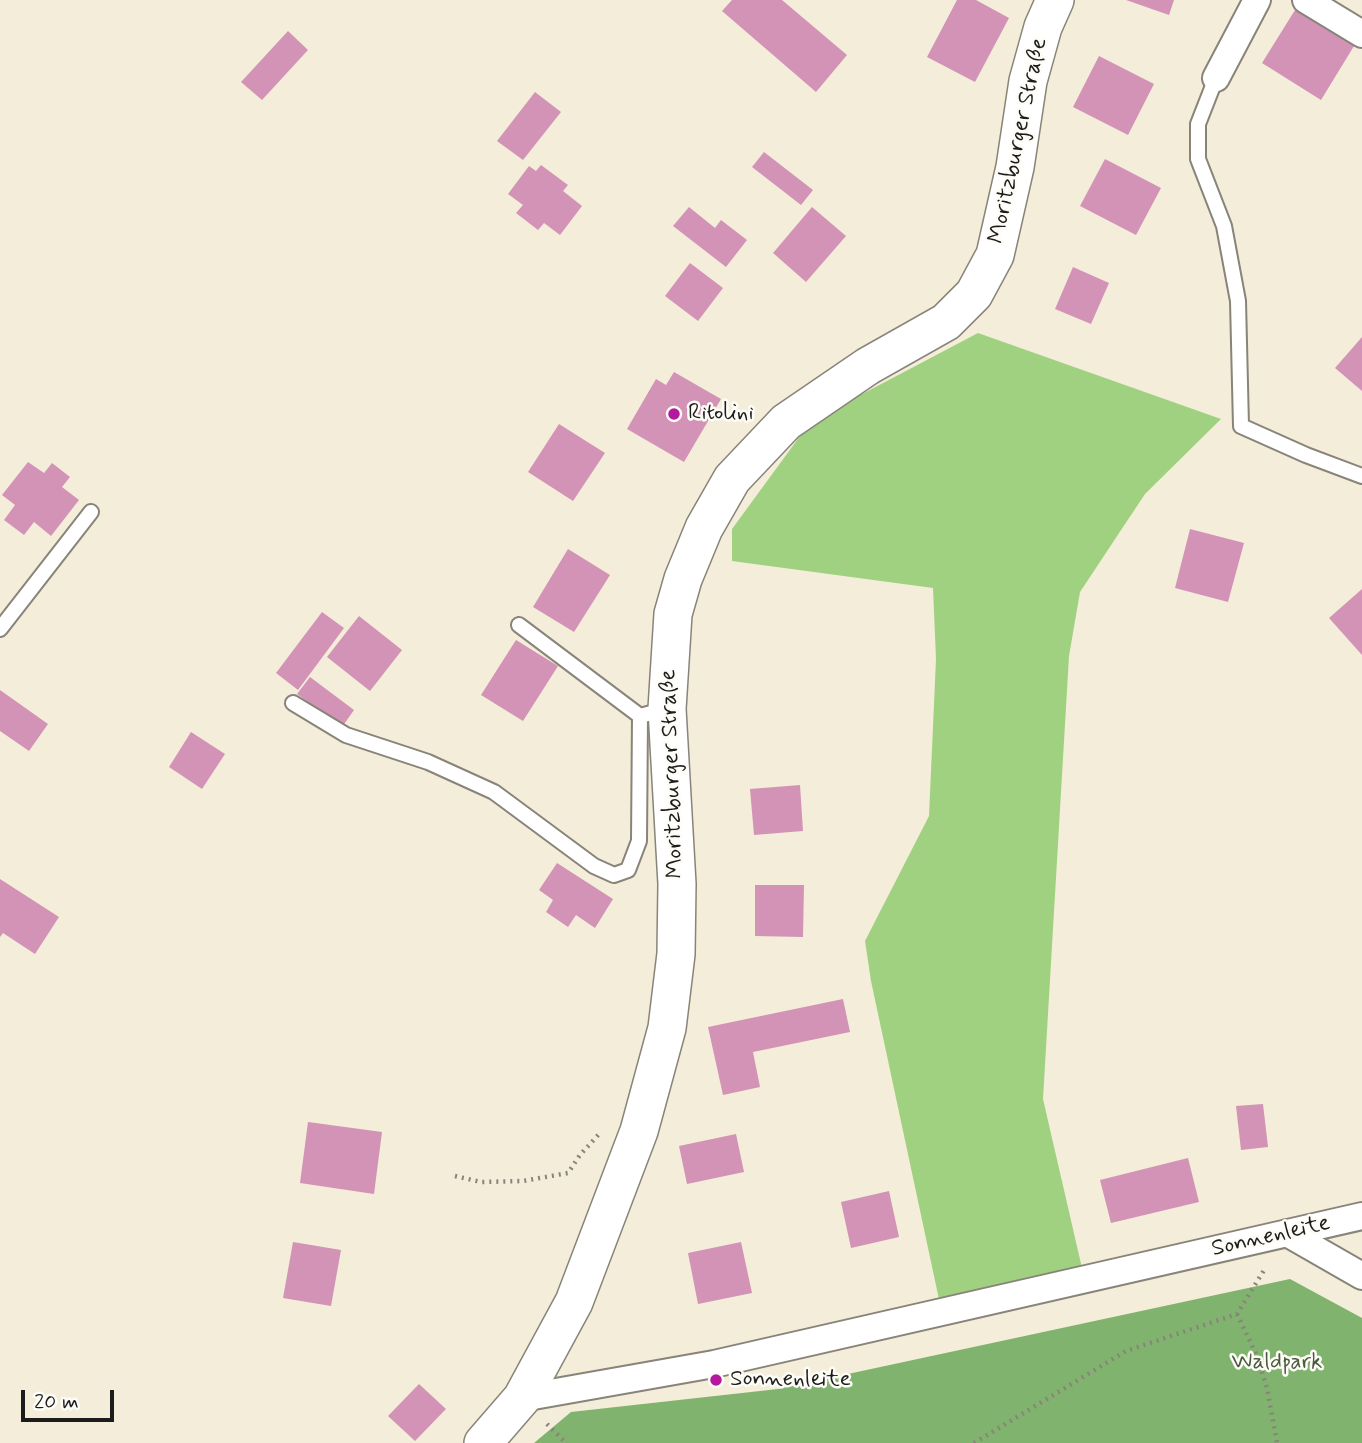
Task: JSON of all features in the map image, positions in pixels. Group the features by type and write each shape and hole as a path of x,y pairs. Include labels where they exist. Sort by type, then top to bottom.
{"street":[{"name":"Moritzburger Straße","path":"483,1443 522,1398 574,1302 639,1131 667,1028 676,954 677,884 653,712 682,579 704,528 732,479 786,422 868,366 946,322 974,294 995,255 1015,167 1028,81 1043,27 1055,0"},
{"path":"1216,78 1256,0"},
{"path":"1306,0 1362,34"},
{"name":"Sonnenleite","path":"522,1398 714,1364 1362,1216"},
{"path":"1287,1233 1362,1276"}],"lane":[{"path":"1216,78 1198,124 1198,159 1224,226 1238,300 1241,426 1306,455 1362,475"},
{"path":"0,629 91,512"},
{"path":"293,703 346,735 428,762 494,792 594,866 614,875 628,870 639,841 653,712 519,625"}],"path":[{"path":"455,1176 481,1182 523,1181 568,1173 607,1125 639,1131"},
{"path":"974,1443 1126,1351 1237,1314 1287,1233"},
{"path":"1237,1314 1268,1388 1277,1443"}],"green space":[{"path":"978,333 1221,419 1145,494 1080,592 1069,656 1043,1099 1082,1268 940,1304 871,981 865,941 929,816 936,659 933,588 732,561 732,529 811,421"},
{"name":"Waldpark","path":"1290,1279 1362,1318 1362,1443 534,1443 571,1412 778,1389"}],"building":[{"path":"732,0 782,0 847,55 816,92 722,11"},
{"path":"957,0 976,0 1009,18 975,82 927,57"},
{"path":"1126,0 1174,0 1169,15"},
{"path":"1295,10 1354,46 1321,100 1262,63"},
{"path":"288,31 308,50 262,100 241,82"},
{"path":"1099,56 1154,84 1128,135 1073,107"},
{"path":"535,92 561,112 523,160 497,141"},
{"path":"764,152 813,190 801,205 752,167"},
{"path":"1105,159 1161,188 1136,235 1080,206"},
{"path":"541,165 568,185 563,191 582,206 560,235 544,223 538,230 516,213 523,205 508,194 529,166 536,171"},
{"path":"689,207 715,228 721,220 747,240 726,267 673,226"},
{"path":"812,207 846,236 806,282 773,253"},
{"path":"690,263 723,288 698,321 665,296"},
{"path":"1073,267 1109,283 1091,324 1055,309"},
{"path":"1362,337 1362,391 1335,368"},
{"name":"Ritolini","path":"674,372 721,399 684,462 627,429 656,379 666,385"},
{"path":"559,424 605,453 573,501 528,472"},
{"path":"28,462 44,473 52,463 70,477 62,487 79,500 51,536 34,522 24,535 4,520 15,505 2,495"},
{"path":"1190,529 1244,543 1228,602 1175,588"},
{"path":"568,549 610,575 574,632 533,607"},
{"path":"1362,589 1362,655 1329,618"},
{"path":"322,612 344,628 298,690 276,673"},
{"path":"359,616 402,650 370,691 327,657"},
{"path":"516,640 558,666 523,721 481,695"},
{"path":"310,677 354,710 342,727 297,694"},
{"path":"0,690 48,724 29,751 0,731"},
{"path":"191,732 225,754 202,789 169,767"},
{"path":"800,785 803,831 754,835 750,789"},
{"path":"557,863 613,899 595,928 576,915 568,927 546,912 553,900 539,890"},
{"path":"0,879 59,917 35,954 3,933 0,937"},
{"path":"755,885 804,885 803,937 755,936"},
{"path":"843,999 850,1032 753,1052 760,1087 723,1095 708,1027"},
{"path":"1263,1104 1268,1147 1241,1150 1236,1106"},
{"path":"308,1122 382,1132 374,1194 300,1183"},
{"path":"736,1134 744,1172 687,1184 679,1146"},
{"path":"1188,1158 1199,1202 1111,1223 1100,1180"},
{"path":"889,1191 899,1237 851,1248 841,1202"},
{"path":"293,1242 341,1250 331,1306 283,1298"},
{"path":"741,1242 752,1293 698,1304 688,1253"},
{"path":"419,1384 446,1409 415,1441 388,1416"}],"place":[{"name":"Ritolini","path":"674,414"},
{"name":"Sonnenleite","path":"716,1380"}]}
